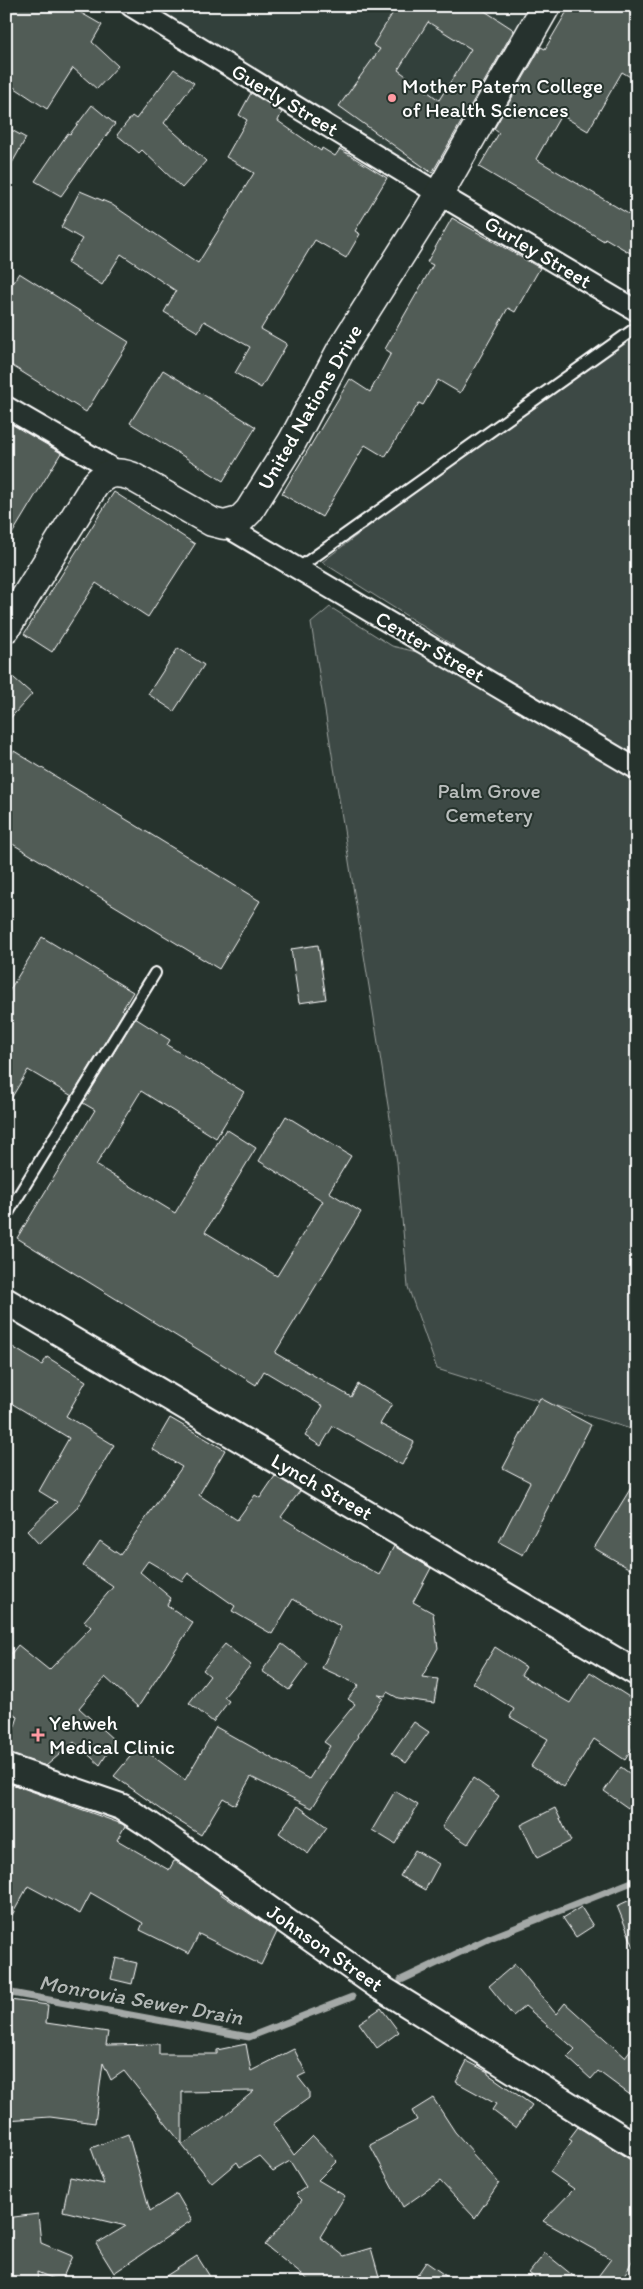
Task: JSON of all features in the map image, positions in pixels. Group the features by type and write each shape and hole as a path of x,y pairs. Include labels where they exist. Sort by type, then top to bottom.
{"main road":[{"name":"United Nations Drive","path":"224,524 239,521 249,511 292,442 342,348 438,194 546,6"},
{"path":"6,628 94,486 109,473 131,476 212,522 224,524"}],"street":[{"name":"Guerly Street","path":"131,6 438,194"},
{"name":"Gurley Street","path":"438,194 637,311"},
{"path":"6,407 120,473"},
{"name":"Center Street","path":"224,524 637,769"},
{"name":"Lynch Street","path":"6,1301 637,1673"},
{"name":"Johnson Street","path":"6,1766 122,1807 378,1986 637,2147"}],"lane":[{"path":"297,569 637,328"},
{"path":"6,1216 155,973"}],"shaded area":[{"name":"Mother Patern College of Health Sciences","path":"143,6 547,6 439,189"}],"green space":[{"name":"Palm Grove Cemetery","path":"622,333 637,342 637,1431 437,1369 408,1287 397,1162 311,623 330,607 392,646 446,659 454,646 322,562"}],"building":[{"path":"6,6 69,6 102,25 92,42 118,66 97,89 73,68 47,109 6,82"},
{"path":"397,6 477,6 514,30 432,173 339,106 380,49 373,45","holes":["428,22 471,49 439,100 398,70"]},
{"path":"570,6 637,6 637,81 622,72 588,131 561,115 536,159 637,219 637,257 605,238 604,241 479,167 499,133 494,129 541,47 545,49"},
{"path":"174,69 194,83 164,123 206,161 182,188 142,150 139,153 117,135 132,116 136,119"},
{"path":"251,93 282,112 278,121 321,151 322,148 335,156 340,149 387,178 355,231 360,234 346,258 315,240 261,329 287,344 261,388 235,373 250,347 204,321 198,332 164,312 176,291 121,254 102,285 67,263 82,239 61,227 80,191 111,204 198,263 254,173 226,157 247,120 239,115"},
{"path":"92,105 115,124 95,148 61,196 35,181 68,133 70,134"},
{"path":"6,127 26,138 6,174"},
{"path":"452,218 540,268 515,312 508,308 460,393 438,380 423,405 419,403 385,457 365,445 322,517 282,494 350,379 370,392 391,353 385,349 433,265 427,262"},
{"path":"19,273 129,342 86,412 6,362 6,293"},
{"path":"163,370 256,427 223,481 130,423"},
{"path":"6,421 61,453 6,544"},
{"path":"114,492 195,544 148,617 96,583 52,652 24,634"},
{"path":"178,648 204,665 174,711 148,694"},
{"path":"6,671 32,694 6,723"},
{"path":"14,751 260,901 219,969 6,840 6,764"},
{"path":"42,937 133,992 122,1010 124,1011 72,1096 28,1070 6,1107 6,996"},
{"path":"318,945 326,999 299,1003 291,949"},
{"path":"135,1018 170,1040 167,1045 244,1092 216,1138 141,1091 96,1165 175,1213 226,1129 256,1148 205,1232 277,1276 323,1201 259,1161 286,1116 351,1156 329,1192 361,1212 275,1353 351,1397 358,1384 392,1404 380,1424 414,1442 402,1465 333,1426 321,1446 305,1436 323,1406 264,1371 256,1385 17,1238 95,1110 83,1103"},
{"path":"6,1343 42,1365 47,1357 86,1381 66,1416 114,1445 76,1509 39,1544 27,1531 57,1502 39,1491 69,1438 6,1400"},
{"path":"540,1398 591,1425 523,1555 499,1542 530,1482 503,1468"},
{"path":"170,1418 225,1450 199,1495 237,1520 255,1495 260,1498 275,1476 300,1491 281,1517 322,1542 379,1575 394,1546 431,1568 413,1602 433,1613 438,1648 422,1677 438,1679 434,1703 398,1698 387,1692 385,1696 378,1695 383,1698 357,1735 312,1808 251,1777 235,1805 223,1798 201,1835 114,1776 139,1746 185,1780 216,1727 309,1779 330,1746 324,1742 355,1704 348,1699 359,1685 322,1668 341,1627 293,1599 272,1634 232,1611 235,1606 188,1573 182,1581 148,1561 140,1572 171,1598 167,1605 193,1623 138,1707 105,1677 79,1708 115,1741 100,1765 74,1742 46,1766 6,1753 18,1717 6,1707 6,1660 18,1645 49,1670 91,1627 84,1621 113,1587 83,1566 100,1541 120,1555 182,1467 152,1449"},
{"path":"637,1478 637,1573 594,1548"},
{"path":"225,1644 251,1665 224,1697 229,1701 213,1722 189,1703 210,1676 203,1670"},
{"path":"282,1644 308,1664 289,1690 262,1671"},
{"path":"495,1647 526,1667 521,1675 570,1703 590,1672 637,1702 637,1741 625,1760 594,1739 564,1787 531,1766 548,1739 510,1717 514,1709 473,1683"},
{"path":"414,1722 429,1732 406,1763 392,1753"},
{"path":"621,1767 637,1779 637,1796 628,1808 604,1791"},
{"path":"473,1778 499,1796 468,1844 442,1827"},
{"path":"6,1782 122,1824 125,1826 117,1840 169,1870 174,1861 176,1861 277,1932 261,1965 199,1934 189,1954 140,1930 143,1923 91,1893 80,1914 28,1886 6,1926 6,1881 12,1870 6,1866"},
{"path":"395,1791 418,1805 395,1844 372,1830"},
{"path":"298,1806 327,1827 308,1854 279,1833"},
{"path":"555,1808 571,1841 537,1858 521,1825"},
{"path":"415,1850 439,1864 425,1890 400,1876"},
{"path":"632,1899 637,1910 636,1952 617,1906"},
{"path":"581,1907 593,1926 576,1937 563,1918"},
{"path":"116,1958 137,1963 132,1984 111,1979"},
{"path":"515,1964 556,2014 565,2003 625,2057 637,2041 637,2100 598,2071 591,2079 567,2057 575,2049 525,2006 513,2016 489,1986"},
{"path":"10,2000 48,2005 46,2023 108,2032 106,2045 159,2044 159,2054 217,2054 217,2050 246,2044 251,2071 294,2049 306,2073 298,2077 309,2091 309,2098 273,2124 294,2155 313,2136 337,2161 318,2180 345,2196 320,2237 344,2256 371,2248 380,2280 370,2283 312,2283 265,2245 302,2200 296,2194 306,2187 290,2161 273,2171 259,2156 240,2167 237,2162 212,2183 182,2145 214,2124 254,2091 182,2092 182,2144 124,2071 111,2080 103,2063 95,2123 50,2117 6,2120 6,2032"},
{"path":"381,2008 399,2032 377,2048 359,2023"},
{"path":"467,2061 488,2072 488,2074 532,2105 516,2128 492,2110 496,2104 456,2082"},
{"path":"433,2098 455,2132 499,2183 475,2218 440,2181 403,2207 370,2145 417,2120 412,2111"},
{"path":"578,2127 629,2159 637,2161 637,2252 620,2283 593,2283 611,2259 543,2221 574,2189 550,2172 572,2141 569,2139"},
{"path":"128,2134 150,2211 177,2194 192,2220 114,2273 96,2244 126,2226 63,2211 70,2177 104,2184 91,2148"},
{"path":"38,2214 41,2243 72,2256 61,2282 37,2272 38,2283 6,2283 6,2218"},
{"path":"545,2253 582,2283 541,2283 529,2273"},
{"path":"197,2256 214,2283 155,2283"},
{"path":"426,2262 456,2283 412,2283"}],"waterway":[{"name":"Monrovia Sewer Drain","path":"401,1980 490,1938 637,1880"},
{"name":"Monrovia Sewer Drain","path":"6,1992 249,2037 352,1997"}],"place":[{"name":"Mother Patern College of Health Sciences","path":"392,98"},
{"name":"Yehweh Medical Clinic","path":"38,1735"}]}
